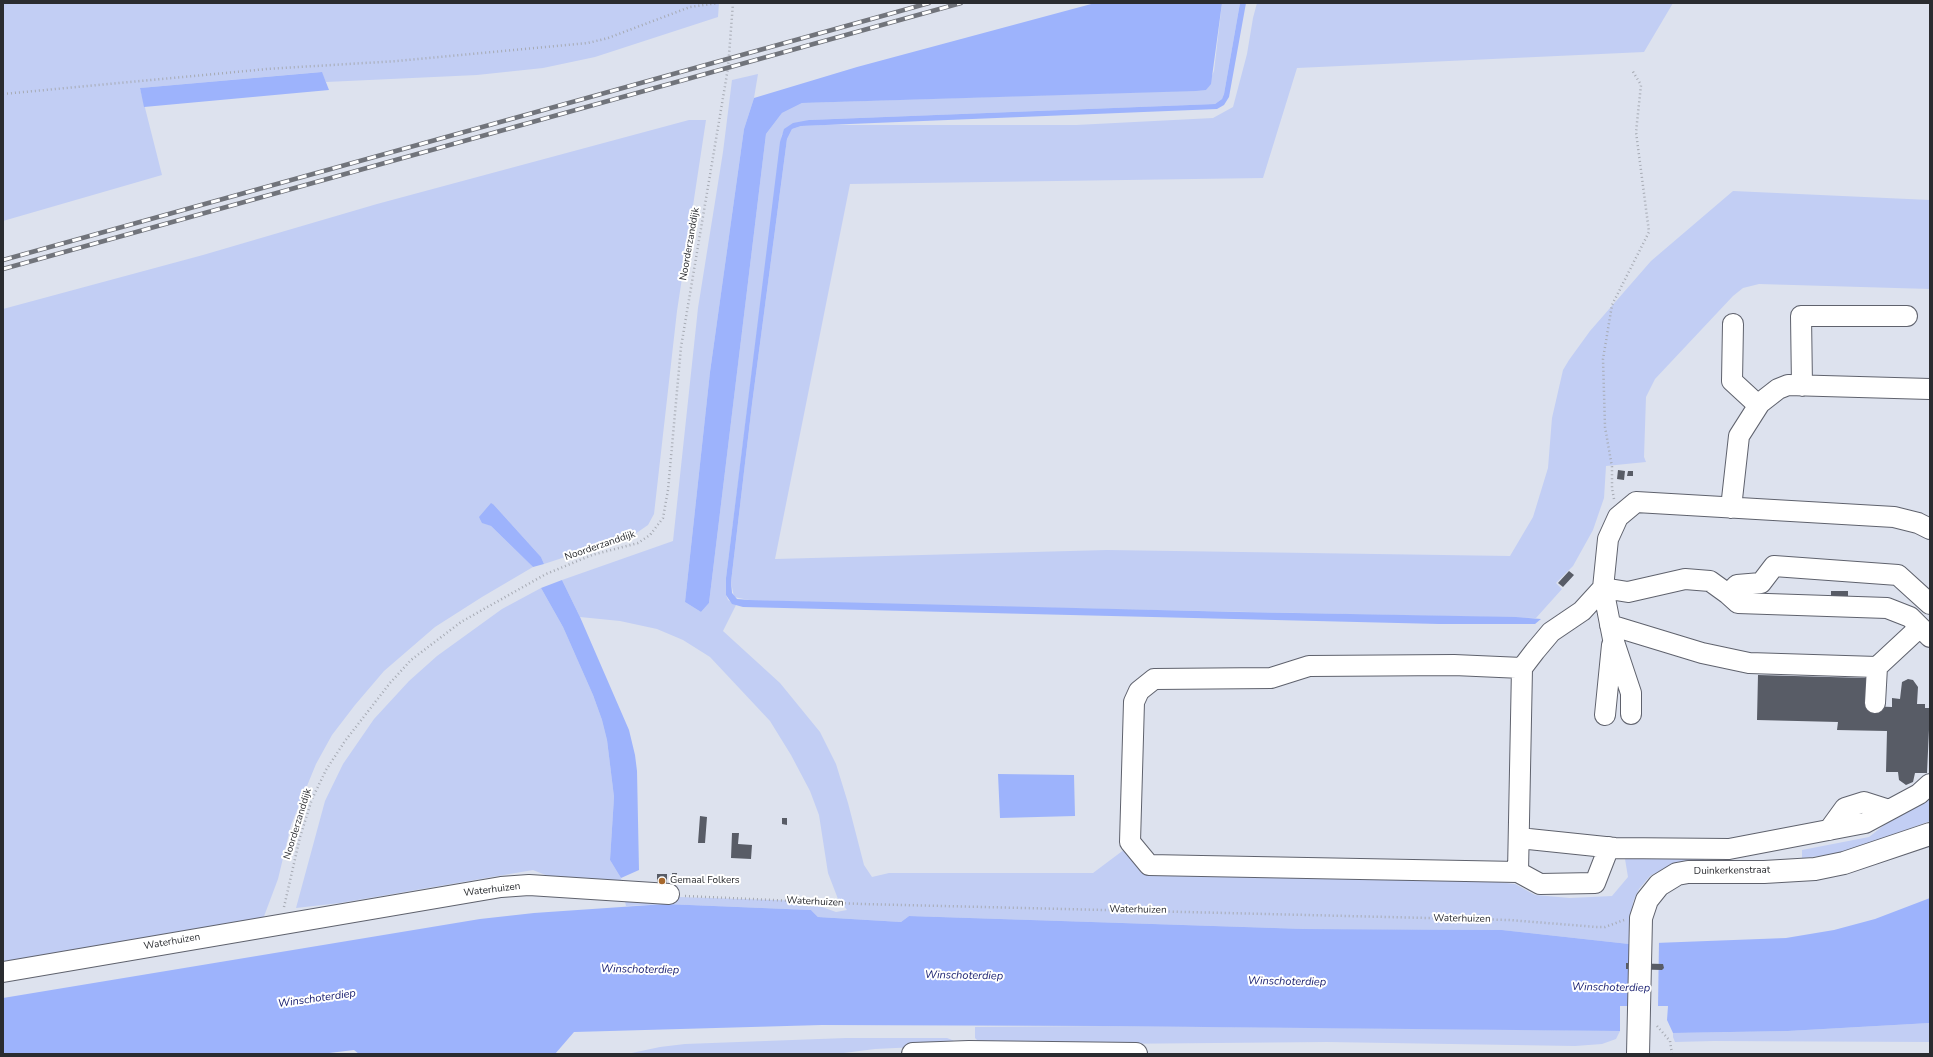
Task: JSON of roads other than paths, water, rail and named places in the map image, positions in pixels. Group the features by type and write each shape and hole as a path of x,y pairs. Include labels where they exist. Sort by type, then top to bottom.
{"main road":[{"name":"Duinkerkenstraat","path":"1638,1054 1647,1014 1634,922 1652,892 1667,879 1677,874 1688,872 1764,872 1815,869 1844,863 1930,834"},
{"path":"913,1054 969,1052 1136,1054"}],"street":[{"path":"1802,386 1801,316 1907,316"},
{"path":"1733,324 1732,381 1758,405"},
{"path":"1731,508 1739,436 1758,405 1778,389 1788,385 1930,389"},
{"path":"1631,714 1631,693 1611,632 1603,588 1608,539 1618,517 1636,502 1894,517 1918,523 1930,529"},
{"path":"1728,594 1737,585 1761,583 1774,566 1898,575 1930,604"},
{"path":"1603,588 1628,592 1685,578 1710,581 1738,603 1887,608 1910,617 1925,632 1877,667 1749,663 1611,632"},
{"path":"1518,872 1522,668 1534,651 1551,632 1582,611 1603,588"},
{"path":"1605,715 1611,632"},
{"path":"1522,668 1454,665 1309,666 1271,678 1154,679 1139,691 1134,702 1130,842 1149,865 1518,872 1540,884 1595,883 1609,847"},
{"path":"1876,703 1877,667"},
{"path":"1519,838 1609,847 1729,849 1865,823 1919,794 1930,784"},
{"name":"Waterhuizen","path":"3,972 501,887 529,885 669,894"}],"water":[{"path":"1095,3 1222,3 1211,84 1206,90 1196,91 802,103 782,113 766,134 709,603 701,612 685,602 710,372 744,129 754,98 857,67"},
{"path":"1240,3 1246,3 1229,97 1224,105 1217,109 801,126 792,129 787,139 752,404 731,582 732,593 737,599 749,600 1516,617 1541,619 1535,624 1439,624 743,607 732,604 726,595 726,578 780,142 784,129 793,123 809,120 1215,104 1222,99 1224,94"},
{"path":"322,72 329,90 144,107 140,88"},
{"path":"491,503 541,557 544,564 533,567 491,526 482,523 479,517"},
{"path":"562,580 580,617 629,730 635,755 637,771 639,870 621,878 610,860 614,797 607,740 602,720 593,695 563,627 541,588"},
{"path":"998,774 1074,775 1075,816 1000,818"},
{"name":"Winschoterdiep","path":"1930,898 1930,1023 1788,1031 1673,1033 1667,1020 1668,1006 1620,1006 1620,1031 822,1025 574,1032 555,1054 359,1054 354,1050 321,1054 3,1054 3,998 480,919 534,913 665,904 811,910 818,917 901,922 909,916 1305,929 1502,930 1629,944 1786,938 1834,930 1875,919"}],"railway":[{"path":"3,260 929,3"},
{"path":"3,269 961,3"}],"place":[{"name":"Gemaal Folkers","path":"662,881"}]}
